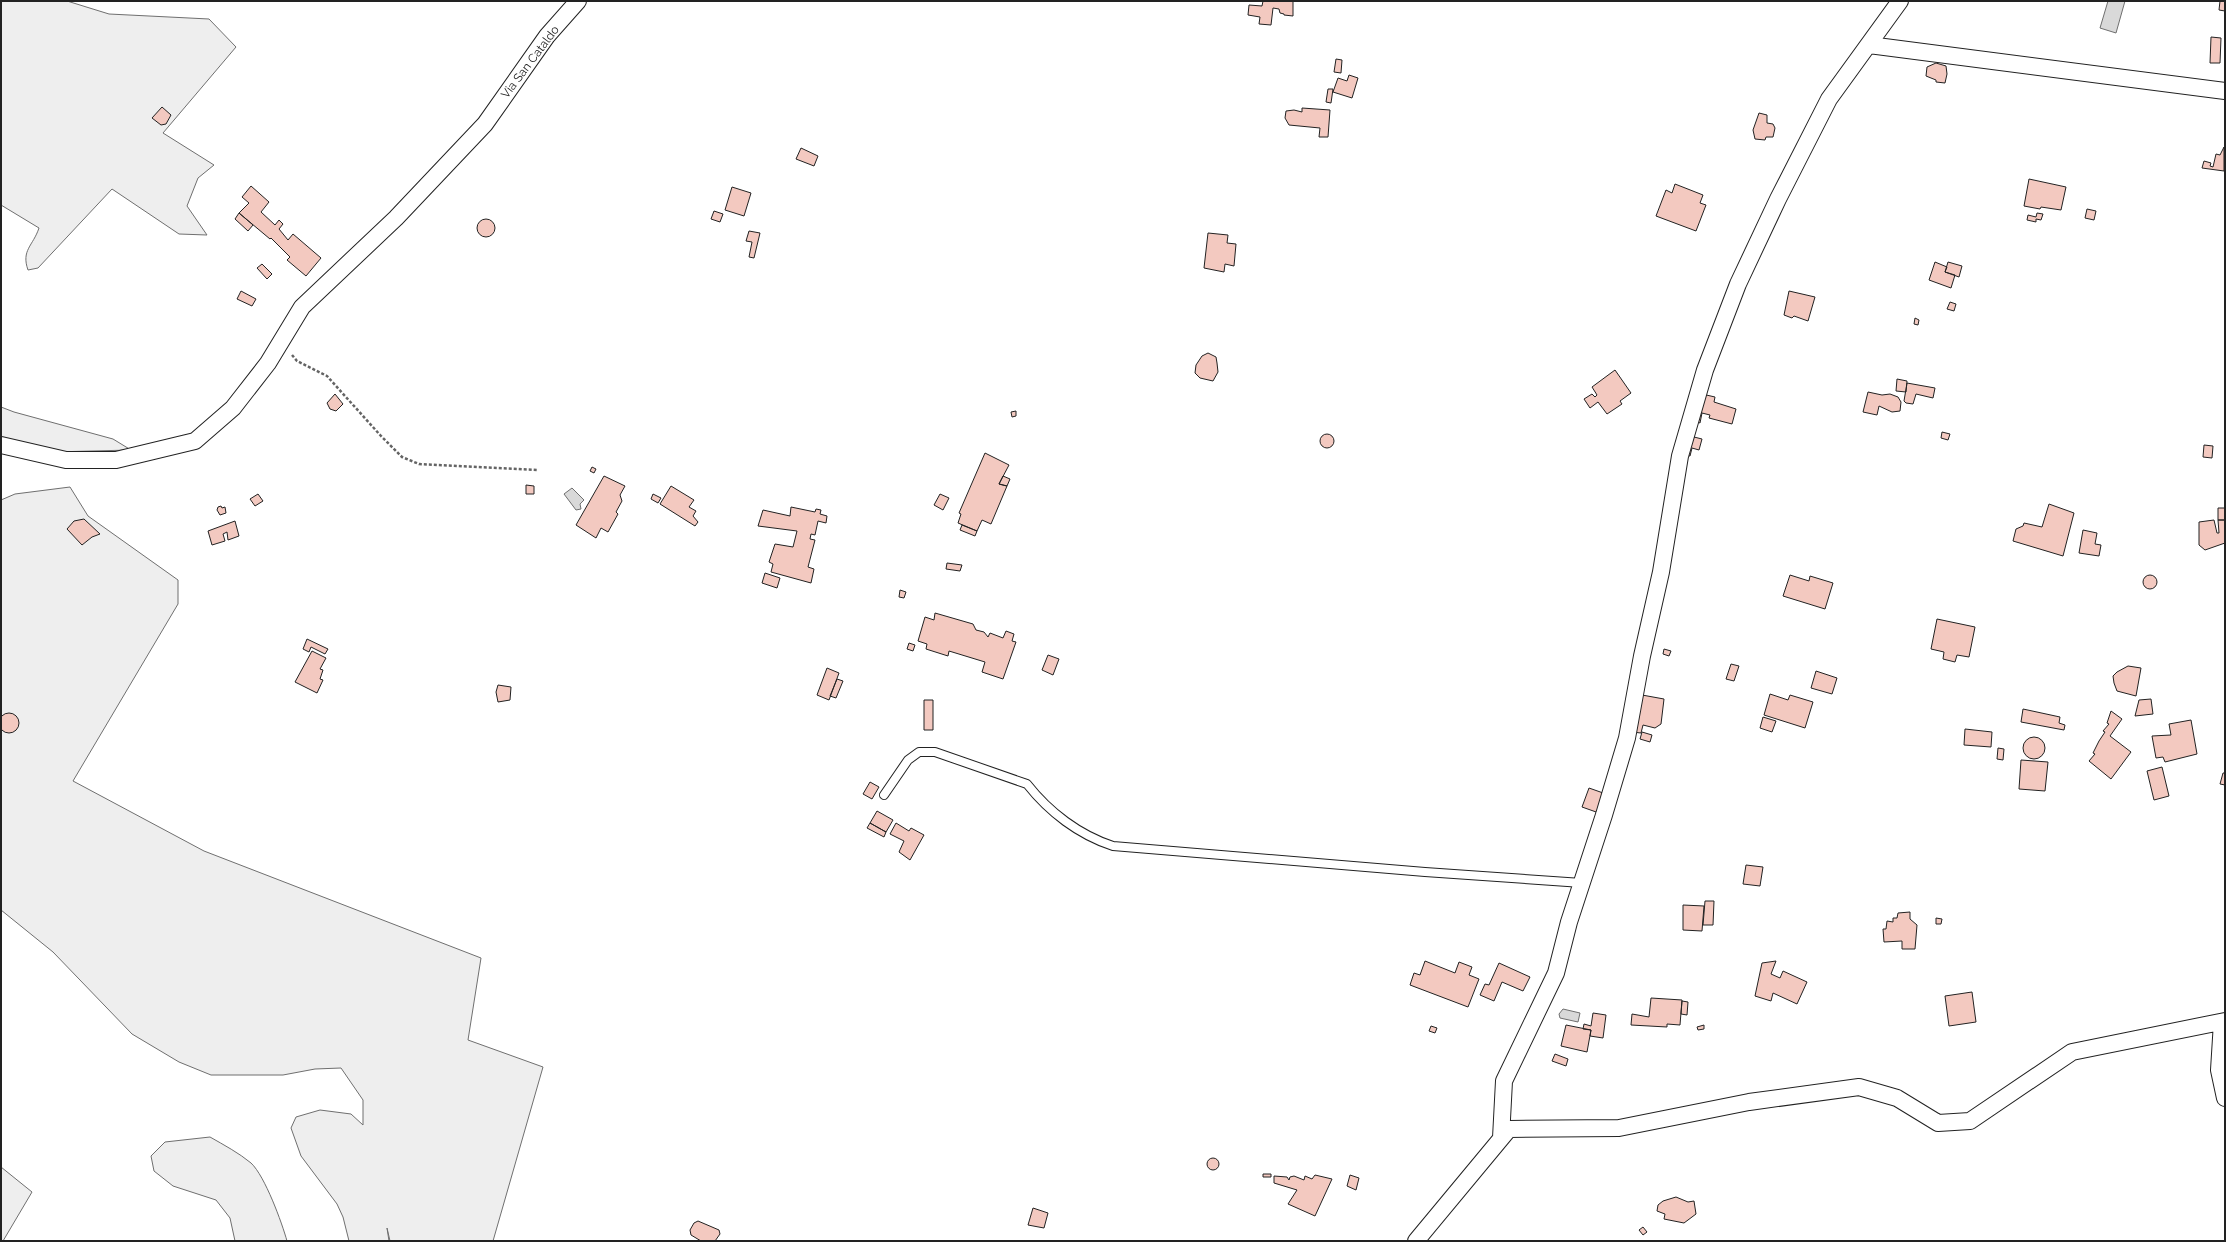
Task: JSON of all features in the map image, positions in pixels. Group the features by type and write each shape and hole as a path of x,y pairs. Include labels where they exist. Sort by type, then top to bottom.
{"street":[{"name":"Via San Cataldo","path":"1,445 66,460 116,460 196,441 233,408 268,363 302,307 396,218 484,124 547,36 578,1"},
{"path":"1501,1138 1504,1081 1556,973 1569,922 1627,738 1642,656 1661,572 1680,456 1705,370 1738,284 1778,199 1829,99 1900,1"},
{"path":"1869,45 2225,91"},
{"path":"1416,1241 1509,1128 1619,1128 1748,1102 1859,1087 1897,1098 1938,1123 1970,1121 2072,1052 2223,1022 2219,1070 2225,1098"}],"lane":[{"path":"884,794 908,760 919,752 934,752 1027,784 1036,797 1057,815 1093,840 1113,846 1582,883"}],"path":[{"path":"286,334 289,350 297,361 327,376 380,436 402,457 419,464 537,470"}],"shaded area":[{"path":"1,1 67,1 109,14 209,19 236,47 163,133 214,165 198,178 187,206 207,235 179,234 112,189 38,268 28,270 26,263 27,253 39,228 1,205"},
{"path":"2108,1 2125,1 2116,33 2100,28"},
{"path":"1,407 14,412 113,439 131,450 52,452 1,438"},
{"path":"70,487 88,516 178,580 178,604 73,781 204,851 481,958 468,1040 543,1067 493,1241 390,1241 387,1228 389,1241 349,1241 343,1217 337,1204 301,1156 291,1128 296,1117 320,1110 351,1114 363,1125 363,1100 341,1068 315,1069 283,1075 211,1075 179,1062 132,1034 53,952 1,910 1,500 15,494"},
{"path":"572,488 584,500 580,504 581,509 576,510 564,494"},
{"path":"1563,1009 1580,1013 1578,1022 1560,1018 1559,1014"},
{"path":"210,1137 242,1156 256,1169 262,1178 272,1200 287,1241 235,1241 230,1218 216,1200 173,1186 154,1171 151,1156 165,1142"},
{"path":"1,1167 32,1192 3,1241 1,1241"}],"building":[{"path":"1263,1 1293,1 1293,16 1284,15 1280,13 1279,9 1273,8 1271,25 1259,24 1260,17 1248,15 1249,5 1262,6"},
{"path":"2220,1 2225,1 2225,11 2219,10"},
{"path":"2211,37 2221,38 2220,63 2210,63"},
{"path":"1336,59 1342,60 1341,73 1334,72"},
{"path":"1936,63 1946,66 1947,74 1945,83 1936,82 1936,80 1926,76 1927,67"},
{"path":"1349,75 1358,78 1352,98 1333,92 1338,78 1347,81"},
{"path":"1328,89 1333,89 1331,103 1326,102"},
{"path":"162,107 171,115 166,124 161,125 152,118"},
{"path":"1302,108 1330,110 1328,137 1319,137 1320,128 1289,125 1285,118 1286,111 1294,110 1302,112"},
{"path":"1759,113 1767,115 1767,123 1773,124 1775,128 1773,137 1766,137 1765,140 1755,139 1753,130"},
{"path":"2224,147 2224,171 2202,168 2204,161 2211,163 2210,166 2213,167 2216,154 2220,155"},
{"path":"801,148 818,156 814,166 796,159"},
{"path":"2029,179 2066,187 2061,210 2041,207 2040,209 2024,206"},
{"path":"1675,184 1703,195 1700,203 1706,205 1696,231 1656,216 1666,190 1672,193"},
{"path":"251,186 269,202 261,212 275,225 279,220 283,224 279,229 288,240 293,234 321,258 306,276 287,260 290,257 271,238 270,239 239,213 249,203 242,197"},
{"path":"732,187 751,193 744,216 725,210"},
{"path":"2087,209 2096,211 2094,220 2085,218"},
{"path":"714,211 723,214 720,222 711,219"},
{"path":"239,213 253,225 248,231 235,219"},
{"path":"2037,213 2043,214 2041,220 2036,219 2036,222 2027,220 2028,215 2036,217"},
{"path":"486,219 492,222 495,228 492,234 486,237 480,234 477,228 480,222"},
{"path":"749,231 760,233 754,258 749,257 752,242 746,241"},
{"path":"1208,233 1228,235 1227,243 1236,244 1234,266 1225,264 1224,272 1204,268"},
{"path":"1935,262 1947,267 1945,272 1955,275 1951,288 1929,280"},
{"path":"1948,262 1962,266 1959,277 1945,272"},
{"path":"262,264 272,274 267,279 257,268"},
{"path":"241,291 256,299 252,306 237,299"},
{"path":"1789,291 1815,297 1808,321 1794,316 1792,318 1784,315"},
{"path":"1950,302 1956,304 1954,311 1947,309"},
{"path":"1915,318 1919,320 1918,325 1914,324"},
{"path":"1208,353 1216,357 1218,372 1213,381 1200,378 1195,373 1196,365 1202,356"},
{"path":"1615,370 1631,393 1620,401 1622,404 1607,414 1598,402 1590,408 1584,399 1592,394 1595,397 1597,395 1592,387"},
{"path":"1897,379 1907,381 1906,392 1896,391"},
{"path":"1907,383 1935,388 1933,398 1916,394 1913,404 1906,403 1904,401"},
{"path":"1868,392 1882,395 1890,394 1898,397 1901,402 1900,411 1892,412 1879,406 1877,415 1863,412"},
{"path":"335,394 343,404 336,411 330,409 327,403"},
{"path":"1702,394 1715,397 1714,402 1736,409 1732,424 1709,418 1710,415 1702,413 1700,423 1695,421"},
{"path":"1016,411 1016,416 1012,417 1011,412"},
{"path":"1942,432 1950,434 1948,440 1941,438"},
{"path":"1327,434 1332,436 1334,441 1332,446 1327,448 1322,446 1320,441 1322,436"},
{"path":"1694,437 1702,439 1699,450 1692,448 1690,456 1686,455"},
{"path":"2204,445 2213,446 2212,458 2203,457"},
{"path":"985,453 1009,465 999,484 1007,486 991,524 982,520 977,531 958,523 961,514 959,513"},
{"path":"592,467 596,469 594,473 590,471"},
{"path":"604,476 625,486 620,495 622,501 616,512 618,514 608,532 601,528 596,538 576,525"},
{"path":"1003,476 1010,479 1007,486 999,484"},
{"path":"526,485 534,486 534,494 526,494"},
{"path":"671,486 694,500 689,507 696,511 693,516 698,522 695,526 660,504"},
{"path":"258,494 263,501 255,506 250,499"},
{"path":"653,494 661,498 658,503 651,499"},
{"path":"940,494 949,498 943,510 934,505"},
{"path":"2049,504 2074,513 2063,556 2013,541 2016,529 2023,526 2024,523 2042,527"},
{"path":"221,506 222,508 225,507 226,513 220,515 217,510 218,507"},
{"path":"791,507 815,512 816,509 821,510 820,514 827,516 826,523 818,521 815,535 811,534 810,539 815,540 808,567 814,569 811,583 771,572 773,564 769,562 775,544 793,547 797,531 758,526 763,510 790,516"},
{"path":"2218,508 2225,508 2225,520 2218,520"},
{"path":"84,519 100,534 92,537 82,545 67,529 74,521"},
{"path":"2214,520 2217,533 2219,533 2218,520 2225,520 2225,543 2205,550 2199,545 2199,522"},
{"path":"235,521 239,536 228,540 227,532 223,534 225,541 212,545 208,531"},
{"path":"962,525 977,531 975,536 960,530"},
{"path":"2083,530 2097,533 2095,544 2101,545 2099,556 2079,553"},
{"path":"947,563 962,565 960,571 946,569"},
{"path":"765,573 780,578 777,588 762,583"},
{"path":"1790,575 1809,581 1810,576 1833,583 1825,609 1783,596"},
{"path":"2147,575 2153,575 2157,579 2157,585 2153,589 2147,589 2143,585 2143,579"},
{"path":"900,590 906,592 904,598 899,597"},
{"path":"935,613 973,624 976,630 984,632 988,637 990,633 1003,638 1006,631 1014,634 1012,641 1016,642 1003,679 982,672 985,662 949,651 948,656 926,649 927,644 918,641 925,617 934,620"},
{"path":"1937,619 1975,627 1969,657 1957,655 1955,662 1943,659 1944,652 1931,649"},
{"path":"307,639 328,649 325,654 311,647 309,652 303,649"},
{"path":"909,643 915,645 913,651 907,649"},
{"path":"1664,649 1671,651 1669,656 1663,654"},
{"path":"312,651 326,658 320,669 323,670 320,679 323,680 317,693 295,682"},
{"path":"1048,655 1059,659 1053,675 1042,670"},
{"path":"1731,664 1739,666 1734,681 1726,679"},
{"path":"2128,666 2141,668 2136,696 2117,691 2114,683 2113,676"},
{"path":"827,668 839,673 829,700 817,695"},
{"path":"1816,671 1837,678 1832,694 1811,688"},
{"path":"837,679 843,681 836,698 830,696"},
{"path":"498,685 511,687 510,700 498,702 496,692"},
{"path":"1770,694 1788,700 1790,695 1813,702 1805,728 1764,715"},
{"path":"1642,695 1664,699 1661,724 1655,728 1643,725 1641,733 1632,732"},
{"path":"2151,699 2153,714 2135,716 2139,700"},
{"path":"924,700 933,700 933,730 924,730"},
{"path":"2023,709 2060,717 2059,723 2065,725 2064,730 2021,722"},
{"path":"2111,711 2122,719 2110,736 2131,752 2111,779 2089,761 2095,754 2093,753 2105,732 2103,731 2109,724 2107,723"},
{"path":"9,713 16,716 19,723 16,730 9,733 2,730 -1,723 2,716"},
{"path":"1763,717 1776,721 1772,732 1760,728"},
{"path":"2191,720 2197,754 2165,762 2163,757 2156,758 2152,736 2171,735 2169,724"},
{"path":"1965,729 1992,732 1991,747 1964,745"},
{"path":"1642,732 1652,735 1650,742 1640,739"},
{"path":"2034,737 2042,740 2045,748 2042,756 2034,759 2026,756 2023,748 2026,740"},
{"path":"1998,748 2004,749 2003,760 1997,759"},
{"path":"2021,760 2048,762 2045,791 2019,789"},
{"path":"2162,767 2169,796 2154,800 2147,771"},
{"path":"2223,773 2225,773 2225,785 2220,784"},
{"path":"870,782 879,787 872,799 863,794"},
{"path":"1589,788 1606,794 1599,813 1582,807"},
{"path":"877,811 893,820 886,832 870,823"},
{"path":"870,823 886,832 884,837 867,828"},
{"path":"896,823 909,831 911,828 924,835 910,860 899,852 904,841 890,834"},
{"path":"1746,865 1763,867 1760,886 1743,884"},
{"path":"1705,901 1714,901 1713,925 1703,925"},
{"path":"1683,905 1704,906 1702,931 1683,930"},
{"path":"1910,912 1910,919 1917,925 1915,949 1902,949 1902,941 1884,942 1883,929 1886,929 1887,921 1893,922 1893,918 1897,918 1898,913"},
{"path":"1936,918 1942,919 1941,924 1936,924"},
{"path":"1425,961 1455,973 1459,962 1472,967 1469,975 1479,979 1468,1007 1410,985 1414,973 1420,975"},
{"path":"1776,961 1771,974 1780,978 1783,971 1807,982 1797,1004 1773,993 1771,1001 1755,996 1762,963"},
{"path":"1499,963 1530,977 1523,991 1502,982 1494,1001 1480,995 1485,984 1489,985"},
{"path":"1972,992 1976,1022 1949,1026 1945,996"},
{"path":"1651,998 1682,1000 1680,1025 1667,1024 1667,1027 1631,1025 1632,1014 1649,1017"},
{"path":"1682,1001 1688,1002 1687,1015 1681,1014"},
{"path":"1593,1013 1606,1015 1603,1038 1590,1036 1591,1030 1583,1029 1584,1024 1591,1026"},
{"path":"1566,1025 1591,1030 1587,1052 1561,1046"},
{"path":"1704,1025 1704,1029 1698,1030 1697,1027"},
{"path":"1431,1026 1437,1028 1435,1033 1429,1031"},
{"path":"1555,1054 1568,1059 1566,1066 1552,1061"},
{"path":"1211,1158 1215,1158 1219,1164 1215,1170 1211,1170 1207,1166 1207,1162"},
{"path":"1263,1174 1271,1174 1271,1177 1263,1177"},
{"path":"1315,1175 1332,1179 1315,1216 1288,1204 1297,1190 1274,1183 1274,1176 1287,1177 1289,1180 1290,1177 1294,1176 1304,1180 1305,1176 1312,1179"},
{"path":"1350,1175 1359,1178 1356,1190 1347,1186"},
{"path":"1676,1197 1688,1202 1694,1201 1696,1214 1684,1223 1664,1219 1665,1214 1657,1211 1658,1205 1663,1201"},
{"path":"1033,1208 1048,1213 1044,1228 1028,1225"},
{"path":"698,1221 719,1230 720,1234 715,1241 701,1241 691,1235 690,1230 694,1223"},
{"path":"1643,1227 1647,1232 1643,1235 1639,1230"}]}
